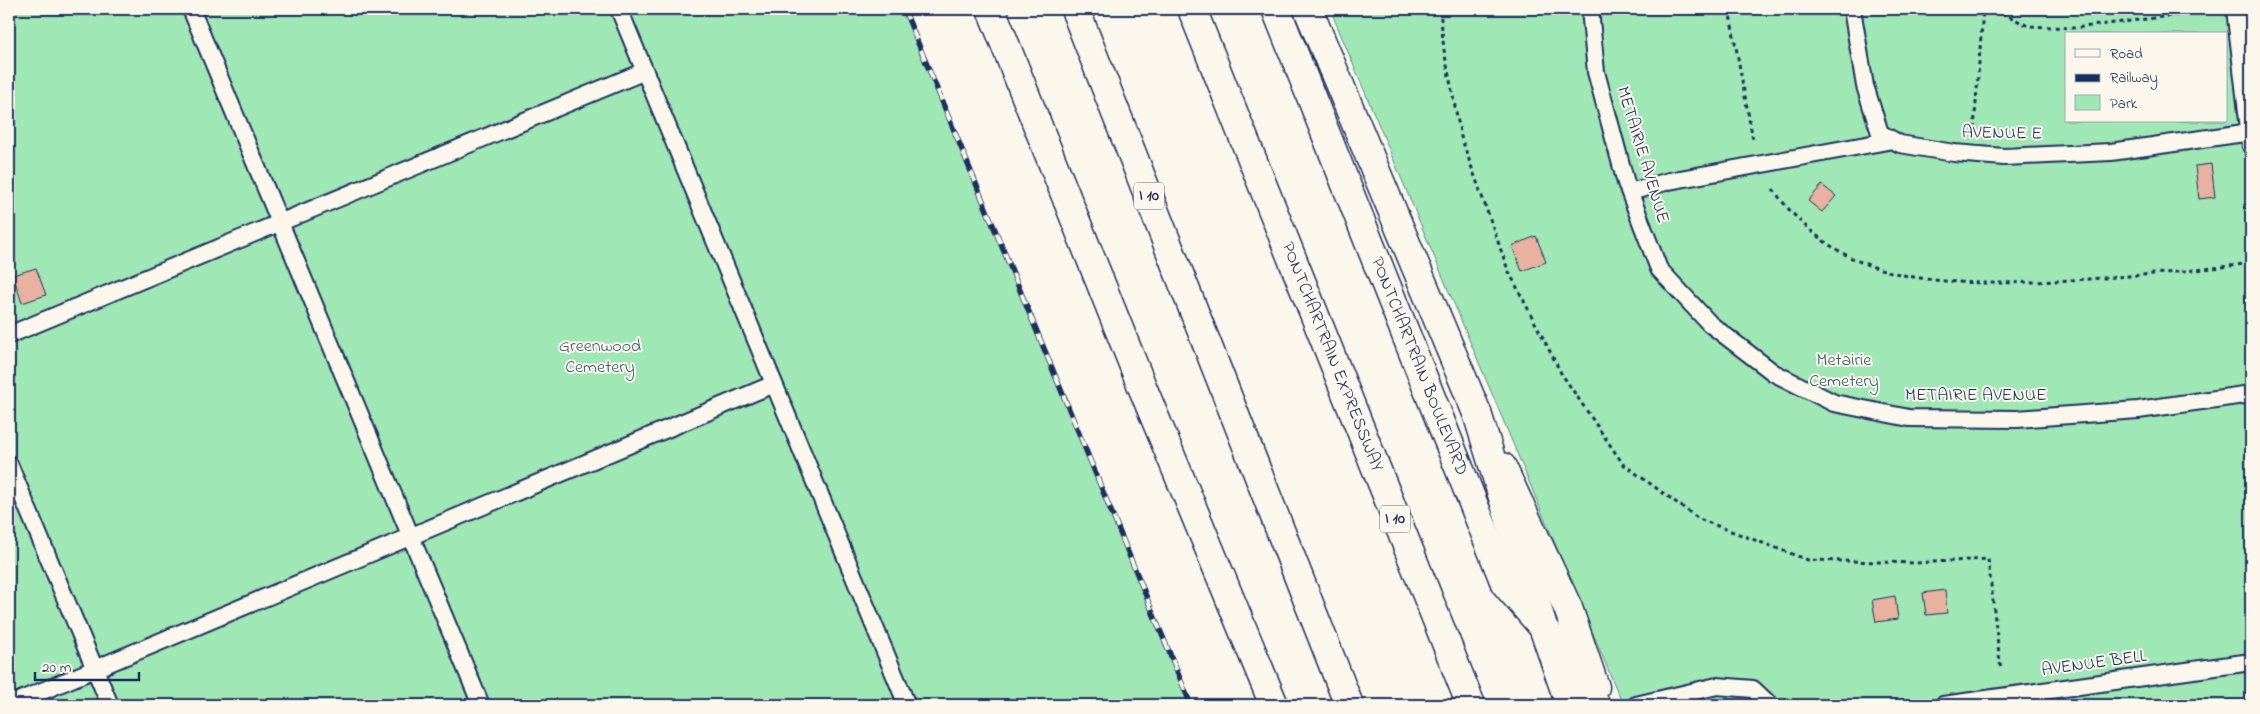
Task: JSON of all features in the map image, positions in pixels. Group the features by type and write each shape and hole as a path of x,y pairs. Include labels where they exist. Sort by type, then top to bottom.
{"main road":[{"path":"991,9 1138,375 1274,705"},
{"name":"I 10","path":"1075,9 1349,705"},
{"name":"PONTCHARTRAIN EXPRESSWAY","path":"1192,9 1471,705"},
{"name":"PONTCHARTRAIN BOULEVARD","path":"1276,9 1505,583 1542,627 1596,705"},
{"name":"PONTCHARTRAIN BOULEVARD","path":"1308,9 1477,413 1568,608 1600,705"},
{"path":"1477,413 1542,627 1570,705"}],"lane":[{"path":"191,9 481,705"},
{"path":"619,9 774,384 903,704"},
{"name":"METAIRIE AVENUE","path":"1590,9 1596,72 1630,192 1659,269 1710,324 1774,373 1834,403 1909,418 2017,419 2138,410 2251,394"},
{"path":"1852,9 1865,86 1880,133 1897,142"},
{"path":"2235,9 2251,137"},
{"path":"9,335 645,71"},
{"name":"AVENUE E","path":"1630,192 1669,181 1897,142 2004,157 2110,152 2251,137"},
{"path":"9,705 774,384"},
{"path":"9,464 110,705"},
{"name":"AVENUE BELL","path":"1943,705 2251,662"},
{"path":"1636,705 1717,686 1752,689 1770,705"}],"path":[{"path":"1440,9 1444,50 1461,137 1508,270 1561,373 1623,464 1699,519 1808,560 1916,563 1988,559 2004,697"},
{"path":"1729,9 1754,143 1768,182 1787,209 1822,241 1866,264 1924,279 2022,283 2185,272 2251,263"},
{"path":"1972,154 1983,9"},
{"path":"1995,9 2028,26 2074,28 2210,11"}],"green space":[{"name":"Greenwood Cemetery","path":"9,9 904,9 1191,705 9,705"},
{"name":"Metairie Cemetery","path":"1330,9 2251,9 2251,705 1623,705"}],"building":[{"path":"2211,164 2215,197 2199,199 2195,166"},
{"path":"1822,185 1836,196 1822,212 1808,201"},
{"path":"1536,236 1546,262 1522,271 1512,246"},
{"path":"36,268 46,295 22,303 13,275"},
{"path":"1945,590 1947,613 1926,615 1923,593"},
{"path":"1895,596 1898,619 1876,622 1872,600"}],"railway":[{"path":"904,9 1191,705"}]}
